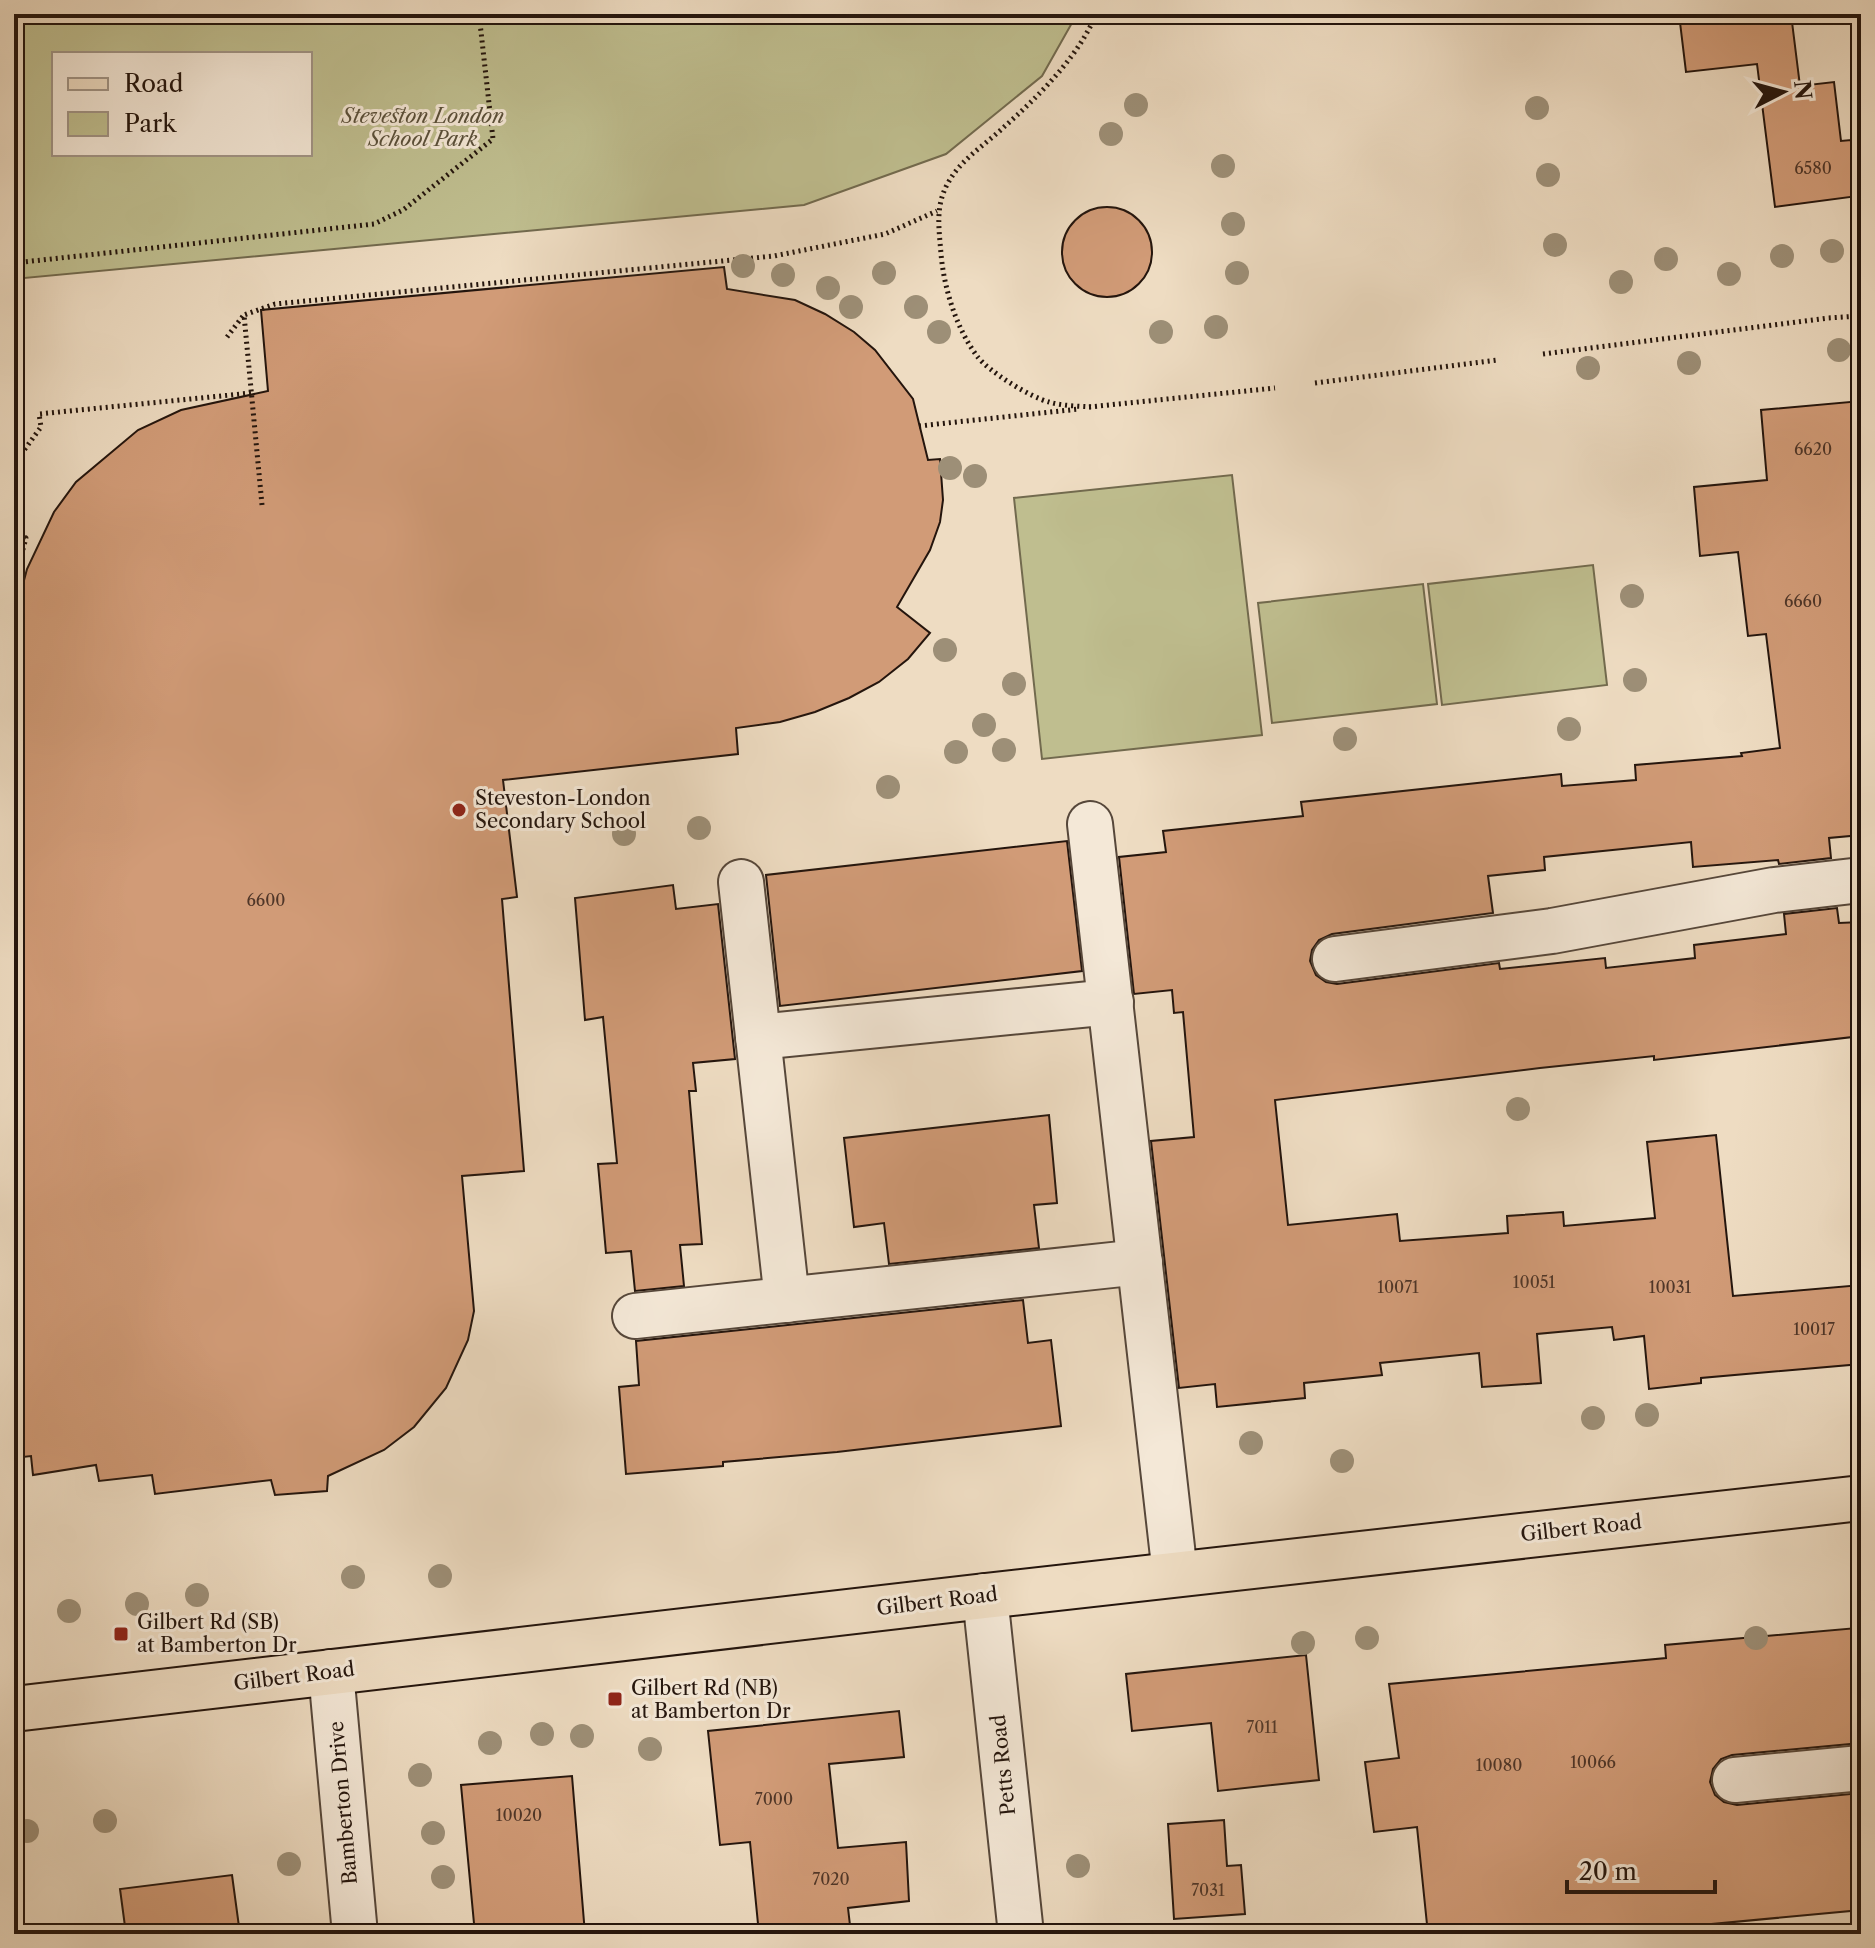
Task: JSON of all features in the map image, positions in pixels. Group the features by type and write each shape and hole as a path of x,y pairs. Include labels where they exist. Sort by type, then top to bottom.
{"main road":[{"name":"Gilbert Road","path":"14,1709 1861,1498"}],"street":[{"path":"1090,824 1175,1574"},
{"path":"1335,959 1552,931 1774,890 1861,880"},
{"path":"741,882 787,1300"},
{"path":"758,1037 1111,1002"},
{"path":"635,1316 1140,1262"},
{"name":"Petts Road","path":"985,1596 1021,1934"},
{"name":"Bamberton Drive","path":"331,1672 355,1934"},
{"path":"1735,1780 1861,1768"}],"path":[{"path":"14,263 374,224 403,210 493,139 479,14"},
{"path":"1091,407 1048,402 1016,386 978,358 958,320 943,274 937,211 948,183 965,161 1052,81 1091,26 1096,14"},
{"path":"227,337 244,315 275,304 774,256 885,234 937,211"},
{"path":"244,315 262,505"},
{"path":"1543,354 1861,316"},
{"path":"1315,383 1498,360"},
{"path":"919,426 1275,388"},
{"path":"14,464 41,427 39,414 251,393"},
{"path":"14,531 26,538 14,583"}],"green space":[{"name":"Steveston London School Park","path":"14,14 1077,14 1042,76 946,154 804,205 14,279"},
{"path":"1232,475 1262,735 1042,759 1014,498"},
{"path":"1593,565 1607,685 1442,705 1428,584"},
{"path":"1423,584 1437,704 1272,723 1258,603"}],"building":[{"path":"1679,14 1791,14 1800,86 1834,82 1841,141 1851,140 1858,196 1775,207 1757,64 1686,72"},
{"path":"1098,207 1116,207 1132,214 1145,227 1152,243 1152,261 1145,277 1132,290 1116,297 1098,297 1082,290 1069,277 1062,261 1062,243 1069,227 1082,214"},
{"path":"724,267 727,289 795,300 854,332 875,350 913,399 928,460 940,459 943,500 940,522 930,550 897,607 930,633 908,659 879,682 849,698 780,722 736,728 738,754 503,780 517,897 502,899 524,1171 462,1176 474,1311 468,1340 446,1388 414,1427 384,1450 328,1476 327,1491 275,1495 271,1480 155,1494 152,1475 99,1481 96,1465 33,1475 31,1456 14,1458 14,684 18,683 15,641 18,603 27,569 54,512 76,482 138,430 181,410 268,391 261,310"},
{"path":"1861,401 1861,835 1829,838 1831,858 1779,864 1778,860 1693,867 1691,842 1544,857 1545,870 1488,876 1493,913 1332,934 1319,940 1312,950 1310,961 1316,975 1326,982 1337,984 1499,963 1500,969 1605,958 1606,968 1695,958 1694,945 1786,934 1784,914 1837,908 1839,923 1861,922 1861,1036 1654,1060 1654,1056 1540,1068 1275,1100 1288,1225 1397,1214 1400,1241 1508,1233 1507,1216 1563,1212 1564,1226 1655,1218 1647,1142 1716,1135 1733,1296 1861,1285 1861,1364 1701,1378 1701,1383 1649,1389 1644,1336 1614,1340 1612,1327 1537,1334 1541,1383 1482,1387 1479,1353 1380,1363 1382,1375 1304,1383 1305,1398 1217,1407 1215,1384 1179,1388 1151,1141 1194,1137 1183,1012 1174,1013 1172,990 1134,994 1119,857 1166,852 1163,831 1303,816 1301,802 1561,774 1562,786 1636,780 1635,765 1742,756 1741,753 1780,748 1766,634 1748,636 1738,552 1700,556 1694,487 1767,480 1761,410"},
{"path":"1067,841 1082,971 780,1006 766,875"},
{"path":"673,885 676,909 718,904 735,1059 693,1063 696,1091 689,1091 702,1244 680,1245 684,1286 635,1291 631,1251 606,1253 598,1164 617,1163 603,1017 585,1020 575,898"},
{"path":"1049,1115 1057,1203 1034,1205 1039,1248 889,1264 884,1223 854,1227 844,1138"},
{"path":"1023,1300 1028,1343 1051,1340 1061,1426 723,1462 723,1466 626,1474 619,1387 639,1385 636,1341"},
{"path":"1857,1628 1861,1664 1861,1743 1732,1755 1721,1759 1713,1769 1710,1782 1715,1795 1724,1802 1737,1805 1861,1793 1861,1910 1638,1931 1638,1934 1428,1934 1417,1827 1374,1832 1365,1762 1399,1758 1389,1684 1666,1658 1665,1645"},
{"path":"1306,1655 1319,1780 1218,1791 1211,1723 1132,1731 1126,1674"},
{"path":"899,1711 904,1757 829,1764 838,1848 906,1842 909,1901 848,1908 851,1934 759,1934 750,1842 720,1845 708,1731"},
{"path":"572,1776 585,1934 475,1934 461,1785"},
{"path":"1224,1820 1227,1866 1241,1865 1245,1914 1174,1919 1168,1824"},
{"path":"232,1875 240,1934 126,1934 120,1889"}],"place":[{"name":"Steveston-London Secondary School","path":"459,810"},
{"name":"Gilbert Rd (SB) at Bamberton Dr","path":"121,1634"},
{"name":"Gilbert Rd (NB) at Bamberton Dr","path":"615,1699"}]}
